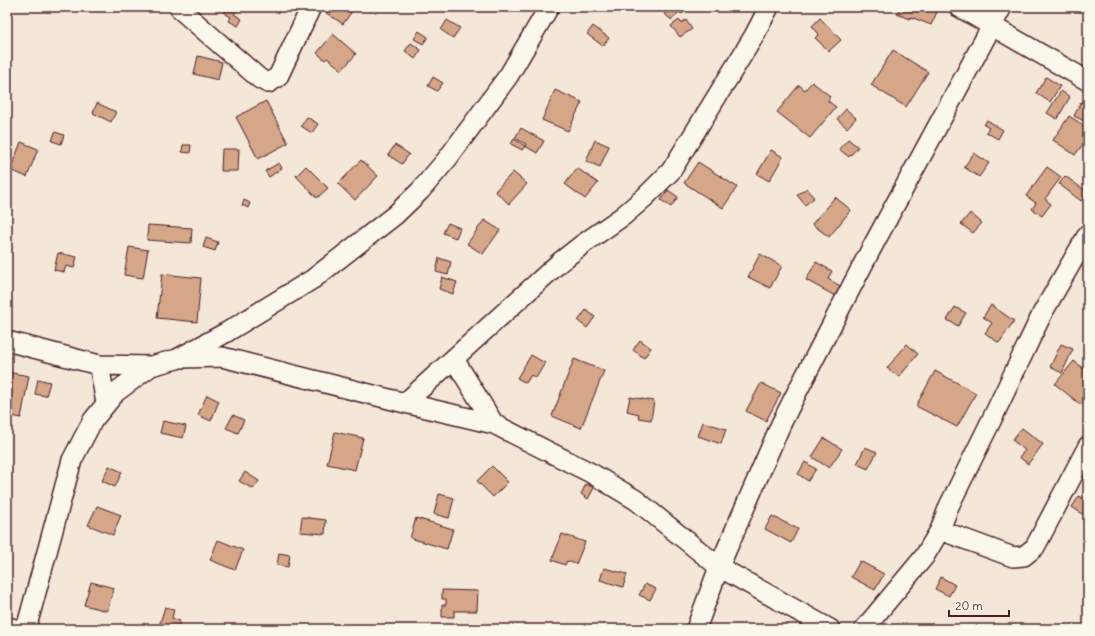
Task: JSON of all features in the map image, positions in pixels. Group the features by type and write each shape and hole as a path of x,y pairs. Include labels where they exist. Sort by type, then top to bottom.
{"street":[{"path":"178,7 260,78 268,83 278,77 311,7"},
{"path":"177,359 227,332 313,279 395,215 420,191 448,158 510,75 548,7"},
{"path":"405,403 560,262 623,216 671,171 754,36 769,7"},
{"path":"960,7 1088,81"},
{"path":"696,629 719,567 798,390 870,251 1002,7"},
{"path":"864,629 924,557 940,530 948,506 991,422 1043,312 1088,234"},
{"path":"222,357 227,332"},
{"path":"7,341 99,364 151,366 177,359 222,357 494,424 591,473 636,500 719,567 830,629"},
{"path":"454,360 494,424"},
{"path":"99,364 106,403"},
{"path":"26,629 72,460 93,420 106,403 116,392 151,366"},
{"path":"940,530 1013,557 1024,556 1035,547 1088,446"},
{"path":"7,627 14,629"}],"building":[{"path":"228,7 232,7 237,10 234,14 242,19 238,26 229,21 231,17 224,13"},
{"path":"325,7 355,7 343,24 323,11"},
{"path":"670,7 688,7 682,14 679,12 672,20 664,14"},
{"path":"900,7 926,7 937,12 931,25 911,17 909,19 897,14"},
{"path":"820,18 841,40 829,51 815,38 819,34 812,26"},
{"path":"447,20 460,28 453,38 441,30"},
{"path":"679,20 681,23 686,20 692,29 680,37 671,26"},
{"path":"593,26 609,38 603,46 587,34"},
{"path":"419,31 428,37 423,44 414,39"},
{"path":"333,34 356,54 342,70 327,58 325,60 317,53"},
{"path":"411,43 421,50 415,59 405,51"},
{"path":"893,50 928,72 906,107 871,85"},
{"path":"198,56 222,62 218,80 194,74"},
{"path":"433,77 443,83 437,91 428,86"},
{"path":"1046,77 1060,86 1050,102 1036,93"},
{"path":"812,82 830,96 828,101 836,107 810,138 777,112 799,85 805,90"},
{"path":"555,90 582,102 568,131 542,120"},
{"path":"1061,91 1070,97 1057,119 1047,113"},
{"path":"266,101 288,143 258,159 236,117"},
{"path":"1081,102 1088,105 1088,123 1074,116"},
{"path":"97,103 116,112 111,122 93,113"},
{"path":"846,109 856,118 847,128 837,119"},
{"path":"1069,116 1088,128 1088,137 1075,155 1053,140"},
{"path":"307,117 318,124 312,133 301,126"},
{"path":"987,120 1003,130 998,139 986,132 989,128 984,125"},
{"path":"521,128 544,141 537,153 525,146 526,144 515,138"},
{"path":"55,132 64,135 61,144 52,141"},
{"path":"514,139 525,146 522,150 511,144"},
{"path":"848,139 858,147 849,157 839,149"},
{"path":"595,140 609,146 600,167 586,161"},
{"path":"21,142 38,149 27,177 10,170"},
{"path":"183,145 191,145 190,153 182,152"},
{"path":"395,145 409,154 402,164 388,155"},
{"path":"222,149 239,149 238,171 221,171"},
{"path":"771,150 783,157 769,181 757,174"},
{"path":"974,153 989,163 979,177 964,167"},
{"path":"361,160 378,176 355,200 338,184"},
{"path":"698,162 737,187 723,208 684,183"},
{"path":"279,163 282,168 269,177 265,171"},
{"path":"306,166 328,188 317,198 296,176"},
{"path":"1047,167 1061,177 1045,199 1051,204 1042,216 1032,209 1036,203 1026,196"},
{"path":"577,168 598,183 585,199 565,184"},
{"path":"513,172 527,184 509,204 495,191"},
{"path":"1065,176 1087,192 1081,201 1059,184"},
{"path":"807,188 814,198 805,205 797,195"},
{"path":"668,190 678,197 671,207 661,200"},
{"path":"835,197 851,210 829,237 812,224"},
{"path":"244,200 250,203 248,208 242,205"},
{"path":"970,213 982,223 973,233 961,224"},
{"path":"484,220 500,230 483,254 467,244"},
{"path":"448,223 460,228 456,238 443,233"},
{"path":"148,225 192,228 191,243 147,240"},
{"path":"206,238 218,242 215,251 203,247"},
{"path":"129,247 148,250 143,278 124,275"},
{"path":"58,253 77,257 74,268 66,266 64,272 54,270"},
{"path":"760,254 782,266 770,288 748,277"},
{"path":"439,258 451,262 448,275 436,272"},
{"path":"816,262 832,271 828,279 842,287 837,297 806,280"},
{"path":"162,274 201,278 197,322 157,318"},
{"path":"442,277 457,282 453,294 439,289"},
{"path":"991,305 1014,321 999,343 985,333 992,323 983,317"},
{"path":"955,307 966,313 958,326 947,320"},
{"path":"586,310 595,317 587,328 578,321"},
{"path":"640,340 651,348 644,358 633,350"},
{"path":"907,344 918,354 899,377 887,368"},
{"path":"1061,344 1073,349 1062,373 1050,367"},
{"path":"531,355 545,363 536,378 531,375 526,383 517,378"},
{"path":"574,359 604,371 581,428 552,416"},
{"path":"1074,361 1088,372 1088,397 1081,405 1055,384"},
{"path":"935,371 976,393 957,427 916,406"},
{"path":"7,372 29,376 21,418 7,415"},
{"path":"38,379 50,382 46,396 35,394"},
{"path":"761,383 781,393 766,421 746,411"},
{"path":"207,395 219,401 211,421 198,415"},
{"path":"630,397 654,401 651,420 638,418 639,414 627,411"},
{"path":"233,415 244,420 238,433 226,428"},
{"path":"163,421 186,426 183,438 160,433"},
{"path":"703,422 726,429 721,444 698,436"},
{"path":"1022,428 1043,444 1028,464 1019,457 1025,450 1012,440"},
{"path":"335,432 363,438 355,470 327,464"},
{"path":"824,438 842,449 829,468 812,457"},
{"path":"865,447 877,452 868,469 857,464"},
{"path":"805,462 816,469 808,481 798,474"},
{"path":"109,466 122,472 115,487 102,481"},
{"path":"492,466 508,482 493,497 477,481"},
{"path":"245,472 259,481 253,489 239,481"},
{"path":"586,484 594,488 588,499 581,494"},
{"path":"439,494 454,498 449,518 434,514"},
{"path":"1079,496 1088,502 1088,518 1072,507"},
{"path":"97,506 121,515 113,535 88,525"},
{"path":"772,516 798,529 791,543 765,529"},
{"path":"302,517 326,520 325,534 300,532"},
{"path":"416,518 453,529 447,549 410,538"},
{"path":"7,520 12,522 7,536"},
{"path":"562,534 585,542 576,564 567,561 565,565 552,560"},
{"path":"218,540 243,550 235,570 210,560"},
{"path":"279,553 290,555 288,567 277,565"},
{"path":"860,561 884,574 875,590 851,577"},
{"path":"604,568 627,574 623,587 600,580"},
{"path":"941,577 955,585 949,596 935,589"},
{"path":"91,582 114,588 107,611 84,605"},
{"path":"645,584 656,589 650,600 639,595"},
{"path":"442,590 478,591 477,611 454,611 454,617 442,617 442,605 446,605 446,599 442,599"},
{"path":"165,607 174,609 172,618 180,621 178,629 170,629 159,626"}]}
